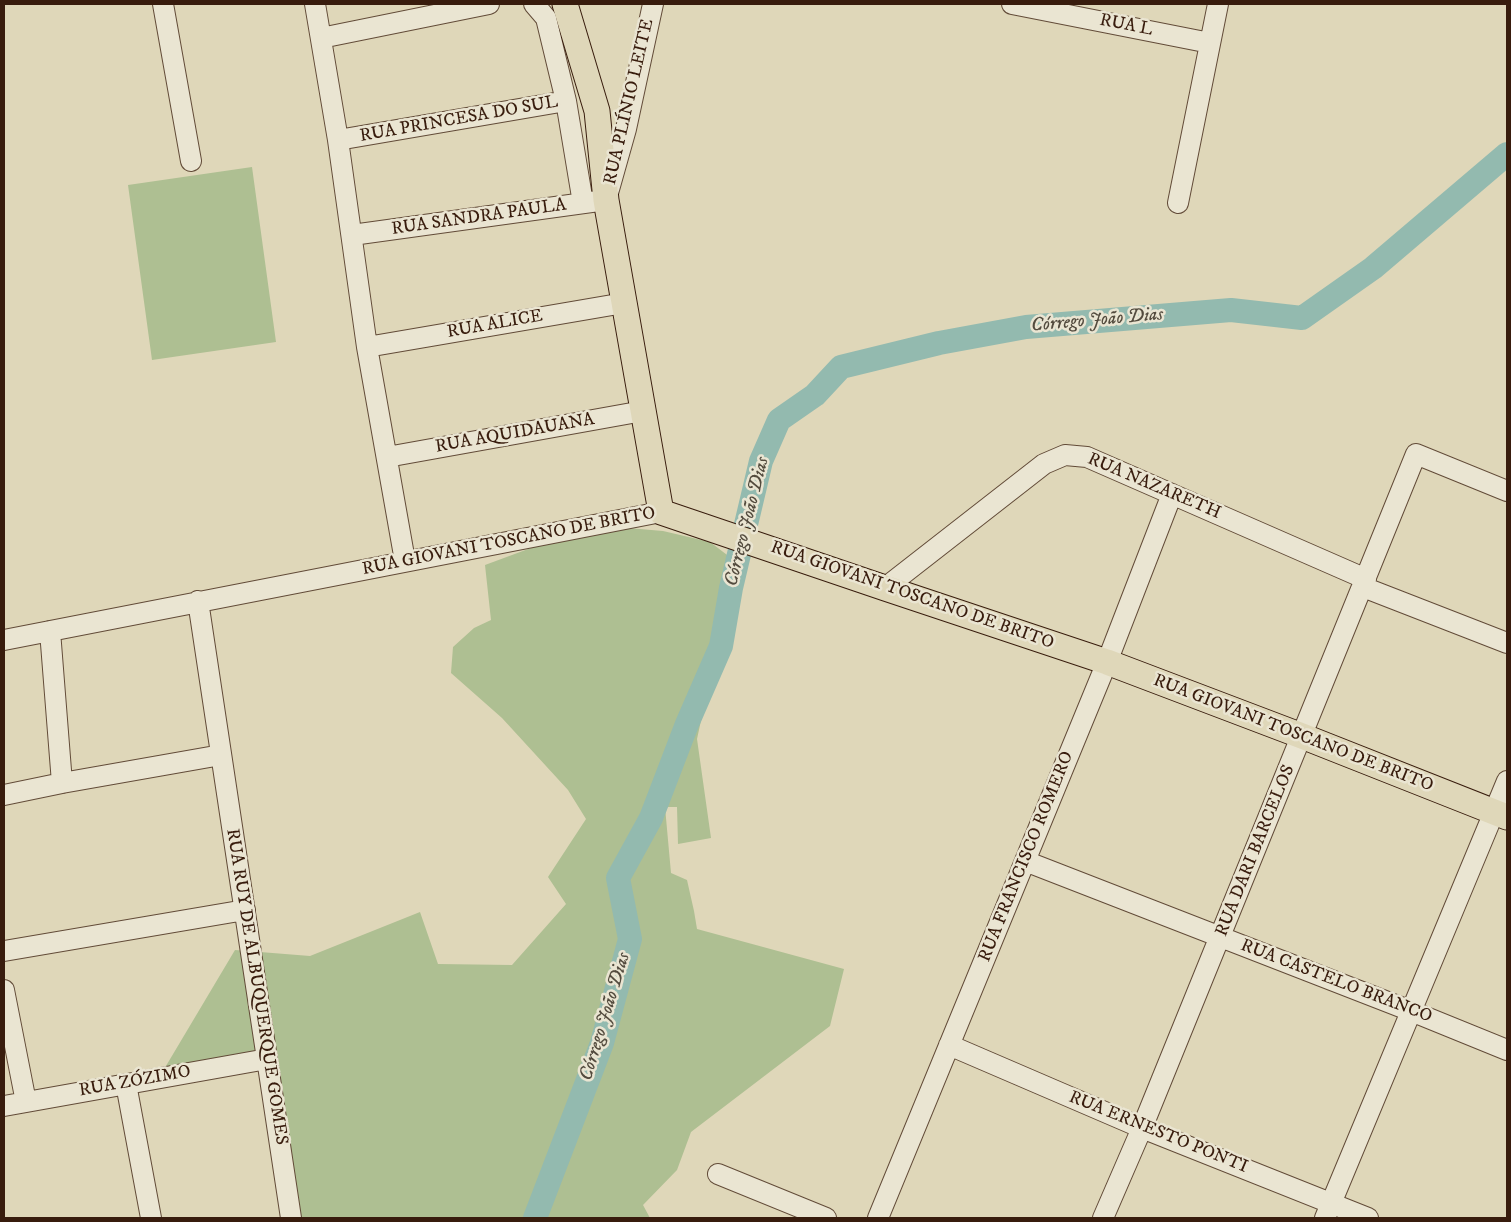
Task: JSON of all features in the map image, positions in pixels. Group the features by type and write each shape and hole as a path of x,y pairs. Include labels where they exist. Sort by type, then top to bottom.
{"main road":[{"path":"565,4 598,111 595,202 624,303 661,512"},
{"name":"RUA GIOVANI TOSCANO DE BRITO","path":"661,512 1107,662 1501,814"}],"street":[{"path":"163,4 191,161"},
{"path":"315,4 338,140 367,347 405,561"},
{"path":"321,38 490,4"},
{"path":"534,4 546,18 566,101"},
{"name":"RUA PLÍNIO LEITE","path":"595,202 626,129 653,4"},
{"name":"RUA L","path":"1012,4 1210,43"},
{"path":"1178,203 1218,4"},
{"name":"RUA PRINCESA DO SUL","path":"338,140 566,101 595,202"},
{"name":"RUA SANDRA PAULA","path":"352,235 595,202"},
{"name":"RUA ALICE","path":"367,347 624,303"},
{"name":"RUA AQUIDAUANA","path":"387,457 643,411"},
{"name":"RUA DARI BARCELOS","path":"1103,1218 1142,1128 1416,454 1507,491"},
{"name":"RUA NAZARETH","path":"884,588 1044,464 1065,455 1087,457 1172,494 1364,583 1507,643"},
{"name":"RUA FRANCISCO ROMERO","path":"878,1218 1107,662 1172,494"},
{"name":"RUA GIOVANI TOSCANO DE BRITO","path":"4,640 661,512"},
{"name":"RUA RUY DE ALBUQUERQUE GOMES","path":"198,601 291,1218"},
{"path":"50,631 62,783"},
{"path":"4,794 221,755"},
{"path":"1328,1211 1412,1011 1501,814 1507,782"},
{"name":"RUA CASTELO BRANCO","path":"1025,861 1412,1011 1507,1050"},
{"path":"4,951 245,910"},
{"path":"4,990 26,1102"},
{"name":"RUA ERNESTO PONTI","path":"949,1045 1328,1211 1368,1218"},
{"name":"RUA ZÓZIMO","path":"4,1106 267,1059"},
{"path":"126,1084 151,1218"},
{"path":"718,1174 826,1218"}],"green space":[{"path":"252,167 276,342 152,360 128,185"},
{"path":"593,525 663,531 710,542 739,564 739,586 733,627 707,693 697,739 711,838 678,844 677,807 665,807 671,873 687,880 697,929 844,969 830,1026 691,1132 677,1170 643,1205 650,1218 290,1218 267,1059 160,1076 235,950 310,956 420,912 438,964 512,965 566,904 548,877 586,819 568,790 502,718 451,673 453,647 474,628 491,620 485,565"}],"waterway":[{"name":"Córrego João Dias","path":"535,1218 602,1043 630,939 618,878 651,818 687,724 721,646 731,588 761,461 779,420 815,395 841,367 939,343 1026,327 1231,310 1302,318 1373,268 1507,154"}]}
